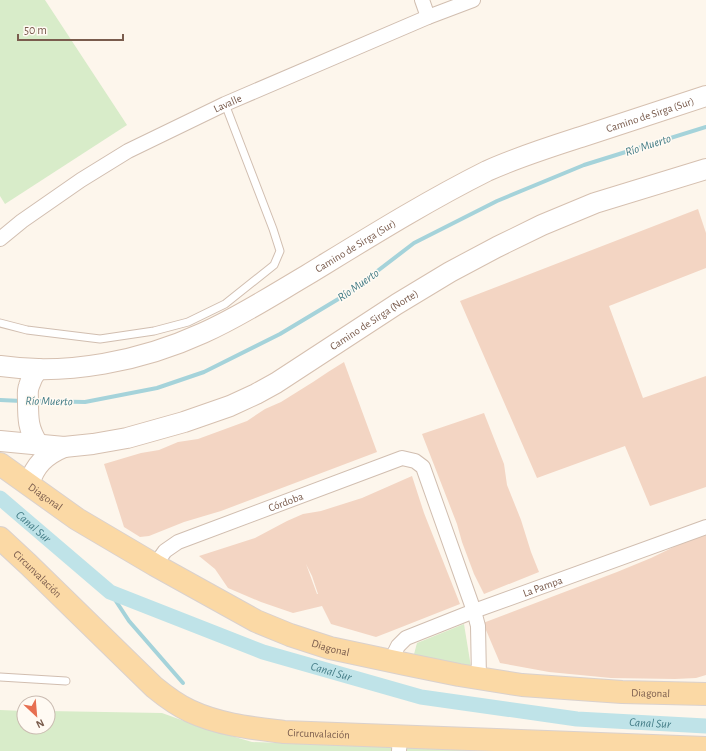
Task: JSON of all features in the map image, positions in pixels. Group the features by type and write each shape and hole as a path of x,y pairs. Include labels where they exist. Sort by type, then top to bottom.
{"main road":[{"name":"Camino de Sirga (Sur)","path":"0,366 38,369 76,367 115,361 169,347 203,333 243,313 444,193 490,170 524,156 706,96"},
{"name":"Camino de Sirga (Norte)","path":"0,441 64,447 93,444 127,438 184,422 230,406 276,383 397,304 450,272 498,247 595,203 706,169"},
{"path":"38,369 31,380 28,391 28,420 31,432 38,444"},
{"path":"29,484 37,466 54,451 64,447"},
{"name":"Diagonal","path":"0,464 77,519 155,565 256,621 290,635 330,648 405,664 522,685 622,692 706,694"},
{"name":"Circunvalación","path":"0,538 29,564 154,687 190,711 211,720 236,726 259,729 399,744 706,748"}],"street":[{"path":"422,0 428,17"},
{"name":"Lavalle","path":"0,239 22,221 81,180 128,151 225,104 428,17 473,0"},
{"name":"Córdoba","path":"155,565 165,551 178,542 402,458 415,461 423,467 474,611"},
{"name":"La Pampa","path":"391,660 398,646 406,638 474,611 706,527"},
{"path":"474,611 478,626 479,678"}],"lane":[{"path":"0,323 27,330 100,339 154,331 188,322 225,304 274,265 280,251 225,104"},
{"path":"0,677 66,682"}],"green space":[{"path":"0,0 45,0 127,125 5,204 0,196"},
{"path":"464,624 471,667 413,658 417,643"},
{"path":"0,710 16,711 16,735 56,735 56,711 162,713 198,726 252,742 499,751 0,751"}],"building":[{"path":"698,209 706,233 706,268 609,306 643,398 706,376 706,487 650,506 625,446 537,478 460,301"},
{"path":"344,362 377,452 221,511 184,522 149,536 140,537 124,527 104,464 141,453 159,450 178,442 198,439 247,421 265,409 281,402"},
{"path":"484,413 504,464 507,485 539,572 484,594 474,574 457,524 422,434"},
{"path":"412,476 424,513 460,604 376,637 331,624 322,606 293,613 261,602 228,588 215,569 199,556 255,538 303,514 321,511 362,498","holes":["306,564 312,576 318,594"]},
{"path":"706,535 706,675 696,678 675,679 611,678 549,672 500,663 483,623 617,572 682,543"}],"waterway":[{"name":"Río Muerto","path":"33,401 85,402 157,388 204,372 280,334 350,292 414,243 497,201 584,165 706,127"},
{"name":"Río Muerto","path":"0,400 22,401"},
{"name":"Canal Sur","path":"0,498 110,592 263,652 421,697 577,719 706,726"},
{"path":"110,592 129,621 183,683"}]}
